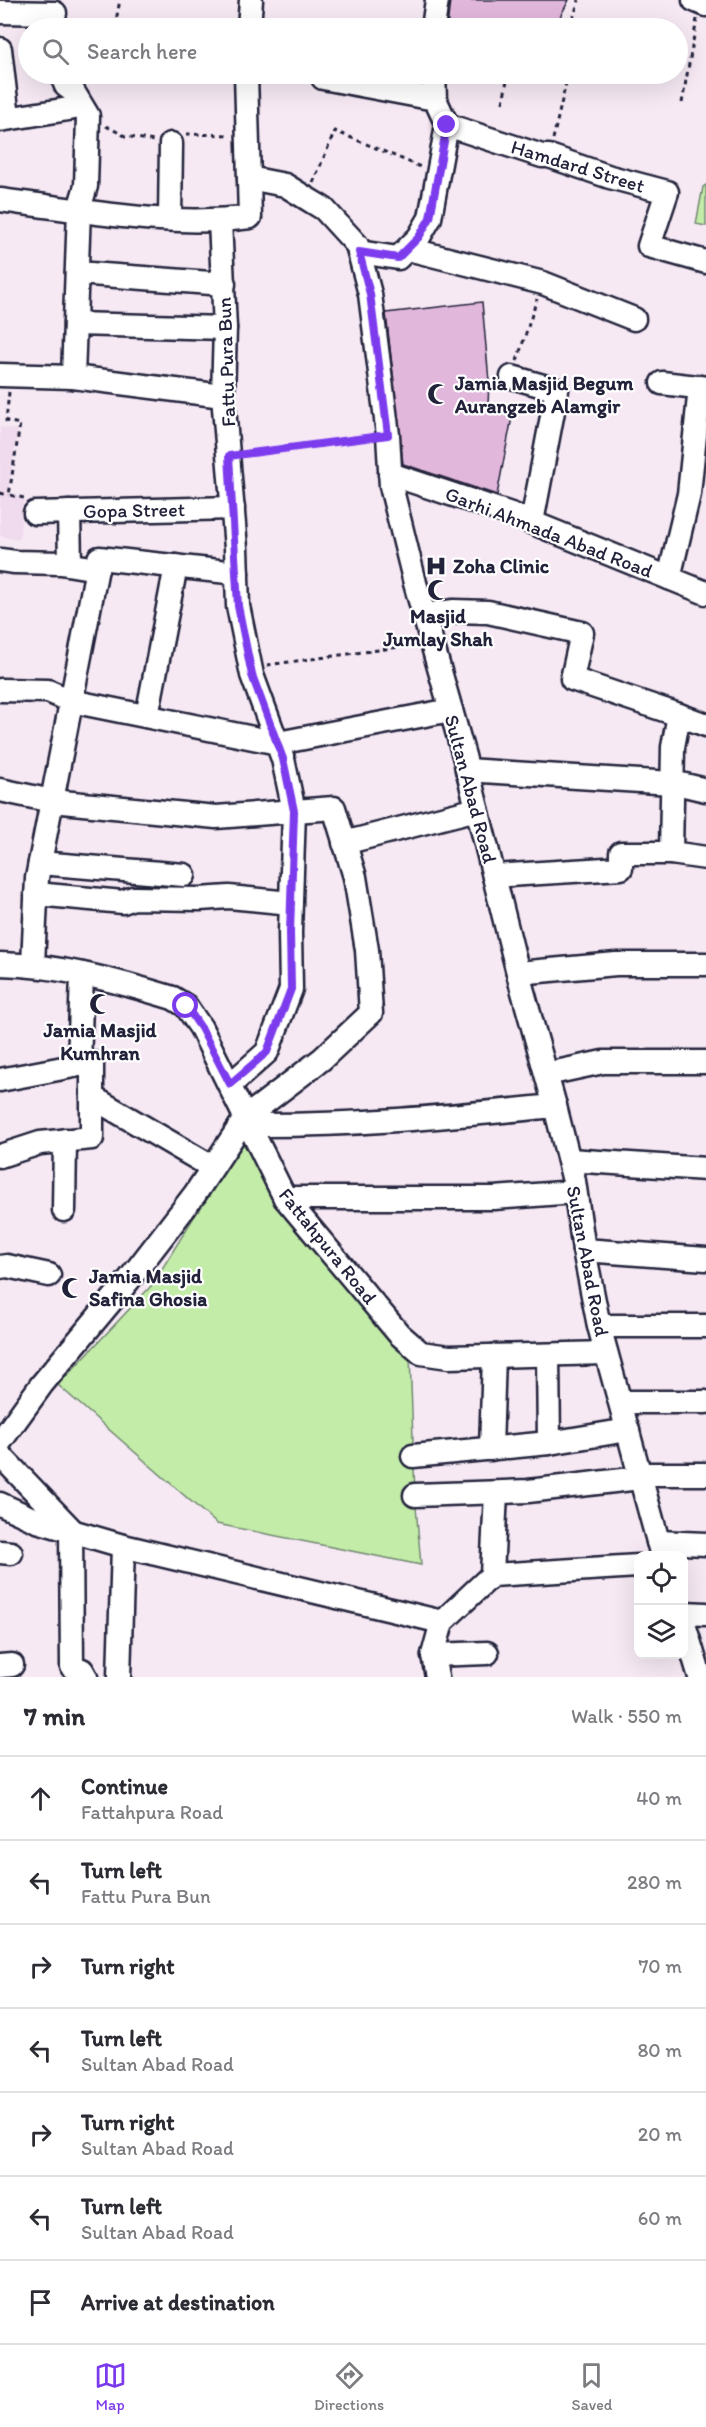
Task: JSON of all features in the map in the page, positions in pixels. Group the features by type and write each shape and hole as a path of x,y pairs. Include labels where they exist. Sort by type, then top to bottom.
{"street":[{"path":"250,18 251,0"},
{"path":"434,18 436,0"},
{"path":"0,12 58,14"},
{"path":"0,49 4,119 81,107"},
{"path":"65,84 73,91 88,116 86,186 79,209 73,377"},
{"path":"0,200 170,219 220,221 250,217 246,84"},
{"path":"355,84 435,99"},
{"path":"249,177 285,185 324,209 357,245 359,252 398,258 419,237 430,218 447,125 435,99 434,84"},
{"name":"Hamdard Street","path":"447,125 609,177 667,192 648,246 706,262"},
{"path":"170,219 171,144"},
{"name":"Fattu Pura Bun","path":"220,221 225,328 223,396 233,508 238,606 251,667 278,743 294,811 291,989 267,1052 230,1084"},
{"path":"408,249 543,283 634,319"},
{"name":"Sultan Abad Road","path":"359,252 370,294 388,435 391,486 467,770 518,973 547,1074 575,1192 599,1326 660,1549"},
{"path":"77,273 224,284"},
{"path":"75,324 225,328"},
{"path":"5,375 73,377 223,396"},
{"path":"512,377 557,390 532,522"},
{"path":"662,383 703,388 689,494 669,578"},
{"name":"Garhi Ahmada Abad Road","path":"390,474 532,522 706,593"},
{"name":"Gopa Street","path":"35,513 233,508"},
{"path":"69,512 70,564"},
{"path":"33,964 36,894 40,863 99,558 237,573"},
{"path":"0,560 70,564 97,569"},
{"path":"147,716 176,566"},
{"path":"424,615 454,611 488,612 582,633 572,679 706,725"},
{"path":"0,690 48,691 71,701 278,743 451,710"},
{"path":"671,853 673,747 680,716"},
{"path":"467,770 672,783 706,790"},
{"path":"0,790 52,801 216,817 334,808 355,877 367,950 371,1013 322,1059 247,1121 128,1281 42,1384 0,1442"},
{"path":"344,843 477,809"},
{"path":"494,876 621,868 621,853 671,853 706,858"},
{"path":"40,863 184,875"},
{"path":"36,894 123,902 134,898 229,897 291,903"},
{"name":"Fattahpura Road","path":"0,964 33,964 82,974 173,998 186,1006 201,1028 230,1084 285,1198 399,1334 421,1353 449,1357 606,1353"},
{"path":"518,973 616,964 706,964"},
{"path":"79,1065 82,974"},
{"path":"547,1074 603,1062 706,1062"},
{"path":"0,1080 92,1063 92,1138 40,1143 0,1156"},
{"path":"92,1097 212,1167"},
{"path":"247,1121 323,1125 414,1120 555,1106"},
{"path":"64,1210 65,1140"},
{"path":"568,1160 706,1169"},
{"path":"285,1198 494,1198 575,1192"},
{"path":"584,1250 706,1259"},
{"path":"0,1267 7,1266 49,1275"},
{"path":"599,1326 706,1326"},
{"path":"548,1355 549,1443"},
{"path":"491,1449 494,1356"},
{"path":"621,1402 706,1402"},
{"path":"413,1456 549,1443 628,1430"},
{"path":"0,1455 71,1529 72,1667 82,1670 86,1677"},
{"path":"415,1495 528,1491 640,1476 706,1474"},
{"path":"492,1575 496,1492"},
{"path":"0,1504 37,1521 123,1545 442,1623"},
{"path":"660,1549 706,1544"},
{"path":"119,1677 123,1545"},
{"path":"487,1653 435,1666 442,1623 492,1575 634,1566"},
{"path":"688,1614 706,1614"},
{"path":"688,1637 700,1677"}],"path":[{"path":"117,18 120,0"},
{"path":"573,18 579,0"},
{"path":"688,70 700,3"},
{"path":"503,103 506,84"},
{"path":"549,156 566,84"},
{"path":"682,103 685,84"},
{"path":"306,198 335,131 438,174"},
{"path":"512,377 543,283"},
{"path":"5,375 6,421 20,424 9,495"},
{"path":"229,456 388,435"},
{"path":"0,493 36,501 35,513"},
{"path":"251,667 431,642"}],"shaded area":[{"path":"0,427 18,430 8,490 24,501 19,540 0,536"}],"green space":[{"path":"706,185 706,226 696,224 703,187"},
{"path":"244,1136 273,1199 410,1356 415,1495 421,1565 217,1524 58,1385 152,1285"}],"building":[{"path":"450,0 569,0 559,18 448,18"},
{"path":"482,302 489,381 488,406 513,412 497,495 403,464 386,313"}],"place":[{"name":"Jamia Masjid Begum Aurangzeb Alamgir","path":"438,394"},
{"name":"Zoha Clinic","path":"436,566"},
{"name":"Masjid Jumlay Shah","path":"438,590"},
{"name":"Jamia Masjid Kumhran","path":"100,1004"},
{"name":"Jamia Masjid Safina Ghosia","path":"72,1288"}],"route":[{"path":"186,1006 201,1028 230,1084 267,1052 291,989 290,932 294,811 283,759 252,675 238,606 229,456 388,435 370,294 359,252 398,258 419,237 430,218 447,125"}]}
